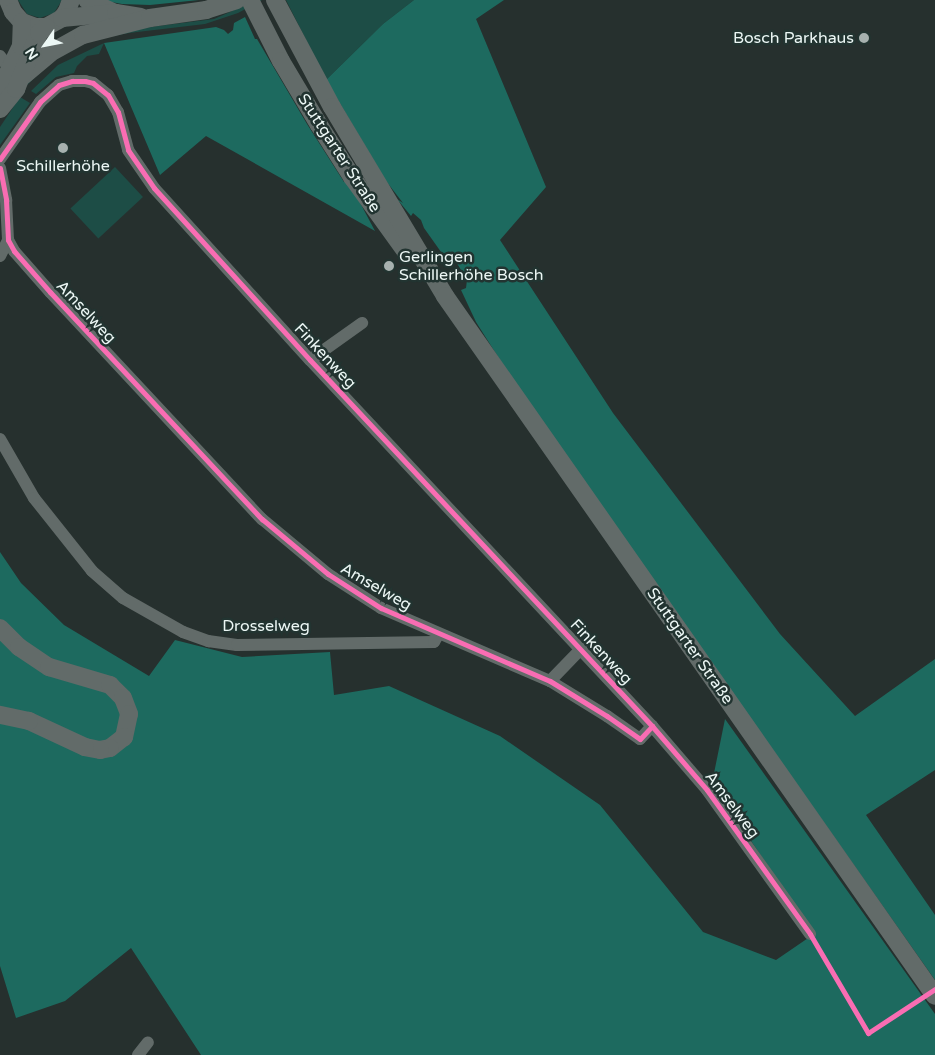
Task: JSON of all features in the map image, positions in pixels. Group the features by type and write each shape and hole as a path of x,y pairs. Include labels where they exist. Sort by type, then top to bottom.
{"main road":[{"path":"8,0 13,12 22,22 36,27 46,27"},
{"path":"62,18 71,0"},
{"path":"87,0 116,14"},
{"path":"11,67 50,53 83,35 150,18 206,10 236,0"},
{"name":"Stuttgarter Straße","path":"250,0 267,34 342,162 409,255 444,296"},
{"name":"Stuttgarter Straße","path":"275,0 358,152 444,296 935,996"},
{"path":"0,110 10,99 11,67 46,27 62,18 116,14 150,18"},
{"path":"0,89 21,46 22,22"},
{"path":"0,628 19,647 49,666 110,685 123,698 129,714 124,737 110,748 100,750 85,746 29,721 0,715"}],"street":[{"name":"Finkenweg","path":"0,159 40,102 59,85 78,80 101,88 114,102 128,150 141,171 310,360 652,726"},
{"path":"0,168 6,200 8,240 0,256"},
{"name":"Amselweg","path":"8,240 50,292 262,520 328,574 373,603 438,635 550,681 640,739 652,726 707,790 810,934"},
{"path":"310,360 362,323"},
{"name":"Drosselweg","path":"0,438 34,498 92,571 123,598 183,632 208,641 237,645 434,642 438,635"},
{"path":"550,681 581,649"},
{"path":"138,1055 148,1042"}],"green space":[{"path":"18,0 62,0 54,13 40,18 27,14"},
{"path":"101,0 199,0 150,5 122,4"},
{"path":"257,0 262,0 238,13 205,24 129,33 91,40 55,58 26,86 20,88 55,55 90,38 118,31 214,19"},
{"path":"286,0 414,0 383,24 326,80"},
{"path":"414,0 504,0 476,19 546,187 500,240 613,413 780,634 855,716 935,659 935,770 866,815 935,915 935,980 521,393 476,322 461,290 466,288 467,280 455,260 446,259 424,228 421,220 413,213 411,216 397,199 403,203 386,181 326,80 383,24"},
{"path":"245,17 255,39 257,39 344,182 346,181 356,195 375,231 206,136 160,175 104,43 216,27 228,34 233,30 234,23"},
{"path":"104,43 99,54 87,56 77,66 74,73 56,77 36,94 31,91 58,65"},
{"path":"20,97 30,103 0,145 0,127"},
{"path":"115,167 143,197 98,239 70,209"},
{"path":"0,552 21,583 64,625 149,676 175,640 242,657 330,652 334,695 389,686 500,736 600,805 703,932 776,960 814,934 712,783 725,719 935,1014 935,1055 201,1055 131,948 65,1001 16,1018 0,966"}],"cycle path":[{"path":"0,159 40,102 59,85 72,81 85,81 93,83 108,95 118,112 128,150 154,188 310,360 652,726 707,790 810,934 868,1033 935,989"},
{"path":"0,168 6,200 8,240 14,251 262,519 328,574 381,608 550,681 640,739 652,726"}],"place":[{"name":"Bosch Parkhaus","path":"864,38"},
{"name":"Schillerhöhe","path":"63,148"},
{"name":"Gerlingen Schillerhöhe Bosch","path":"389,266"}]}
